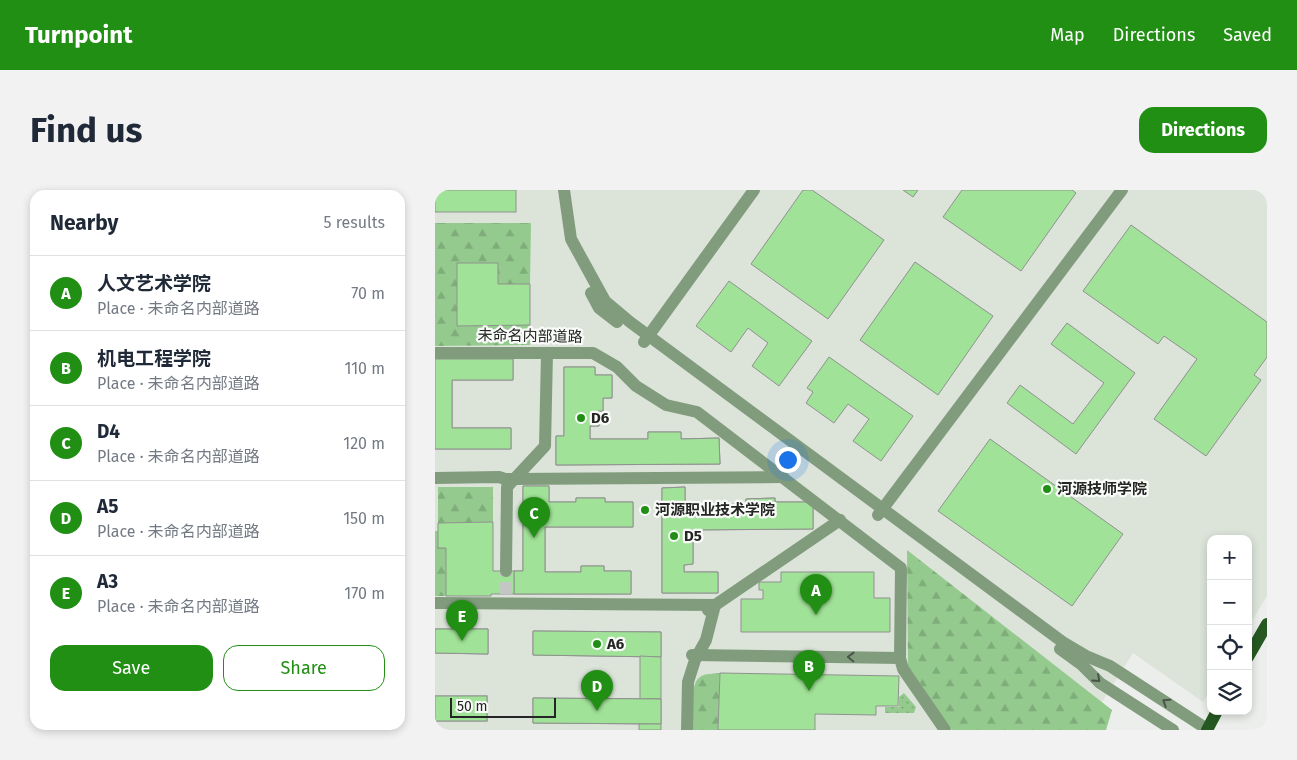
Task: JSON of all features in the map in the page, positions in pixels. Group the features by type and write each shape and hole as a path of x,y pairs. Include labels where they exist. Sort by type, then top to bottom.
{"main road":[{"path":"1252,650 1267,624"},
{"path":"1207,730 1215,715"}],"street":[{"path":"557,190 565,245 599,308 646,339 880,512 1082,665 1100,683 1173,730"},
{"path":"565,190 571,239 605,301 646,339"},
{"path":"646,339 754,190"},
{"path":"880,512 1122,190"},
{"path":"503,571 500,485 545,446 542,352"},
{"name":"未命名内部道路","path":"435,353 593,353 617,367 636,386 666,405 697,412 901,568 900,658 903,669 945,730"},
{"path":"435,478 779,474"},
{"path":"880,512 1064,643 1086,656 1110,666 1207,730"},
{"path":"435,603 502,602 711,607 840,520"},
{"path":"435,608 502,602"},
{"path":"687,730 688,682 699,640 711,607"},
{"path":"695,655 900,658"},
{"path":"681,730 682,682 695,655"}],"shaded area":[{"path":"435,190 1260,190 1267,195 1267,596 1252,620 1252,535 1207,535 1207,696 1203,702 1133,653 1102,702 1106,730 435,730"}],"green space":[{"path":"435,223 531,223 530,284 498,284 498,263 457,263 530,325 530,345 435,346"},
{"path":"438,487 493,487 493,522 438,523"},
{"path":"435,531 438,531 446,548 446,596 435,596"},
{"path":"907,550 1112,710 1106,730 952,730 908,666"},
{"path":"720,673 718,730 692,730 692,701 696,681 704,675"},
{"path":"904,693 916,707 914,713 885,713 885,707 899,707 899,697"}],"building":[{"path":"435,190 516,190 516,212 435,212"},
{"path":"803,190 812,190 884,240 828,319 751,264"},
{"path":"903,190 918,190 913,197"},
{"path":"962,190 1072,190 1076,193 1021,271 943,217"},
{"path":"1131,225 1267,322 1267,357 1254,375 1261,380 1206,456 1154,419 1197,359 1164,336 1158,344 1083,291"},
{"path":"915,262 993,316 938,395 860,340"},
{"path":"457,263 498,263 498,284 530,284 530,325 457,326"},
{"path":"729,281 812,341 779,386 752,366 768,343 748,328 731,352 696,326"},
{"path":"1067,323 1135,373 1076,454 1007,403 1020,385 1073,424 1104,383 1051,344"},
{"path":"829,357 913,416 881,461 853,441 869,419 848,404 834,423 806,403 813,392 807,388"},
{"path":"435,359 513,359 513,380 452,380 452,428 511,428 511,449 435,449"},
{"path":"435,359 513,359 513,380 452,380 452,428 511,428 511,449 435,449"},
{"name":"D6","path":"564,367 595,367 595,375 612,375 612,398 603,398 603,411 598,411 599,426 590,426 590,439 648,439 648,432 681,432 681,439 719,438 720,464 556,465 556,436 564,436"},
{"name":"D6","path":"564,367 595,367 595,375 612,375 612,398 603,398 603,411 598,411 599,426 590,426 590,439 648,439 648,432 681,432 681,439 719,438 720,464 556,465 556,436 564,436"},
{"path":"990,439 1123,534 1072,606 938,511"},
{"path":"523,486 549,486 549,502 576,502 576,498 605,498 605,502 633,502 633,527 545,527 545,572 581,572 581,566 604,566 604,571 631,571 631,594 514,594 514,571 523,571"},
{"path":"523,486 549,486 549,502 576,502 576,498 605,498 605,502 633,502 633,527 545,527 545,572 581,572 581,566 604,566 604,571 631,571 631,594 514,594 514,571 523,571"},
{"name":"D5","path":"685,487 685,505 746,504 746,499 775,498 775,502 813,502 813,529 686,530 686,542 693,542 693,564 684,565 684,572 718,572 718,593 662,593 662,488"},
{"name":"D5","path":"685,487 685,505 746,504 746,499 775,498 775,502 813,502 813,529 686,530 686,542 693,542 693,564 684,565 684,572 718,572 718,593 662,593 662,488"},
{"path":"493,522 493,571 514,571 514,594 446,596 446,548 438,548 438,523"},
{"path":"781,572 874,572 874,598 890,598 890,632 741,632 741,599 763,599 763,590 759,590 759,582 781,582"},
{"path":"435,629 488,629 488,654 435,653"},
{"path":"435,629 488,629 488,654 435,653"},
{"name":"A6","path":"533,631 661,632 661,657 533,655"},
{"name":"A6","path":"533,631 661,632 661,657 533,655"},
{"path":"640,656 661,657 661,699 640,699"},
{"path":"720,673 899,676 898,706 876,706 876,715 815,714 815,730 718,730"},
{"path":"435,696 487,696 487,721 435,721"},
{"path":"435,696 487,696 487,721 435,721"},
{"path":"533,698 661,699 661,724 533,723"},
{"path":"533,698 661,699 661,724 533,723"},
{"path":"639,724 661,724 661,730 639,730"}],"tunnel":[{"path":"506,571 506,594"}],"place":[{"name":"D6","path":"581,418"},
{"name":"河源技师学院","path":"1047,489"},
{"name":"河源职业技术学院","path":"645,510"},
{"name":"D5","path":"674,536"},
{"name":"D4","path":"534,538"},
{"name":"人文艺术学院","path":"816,615"},
{"name":"A3","path":"462,641"},
{"name":"A6","path":"597,644"},
{"name":"机电工程学院","path":"809,691"},
{"name":"A5","path":"597,711"}]}
